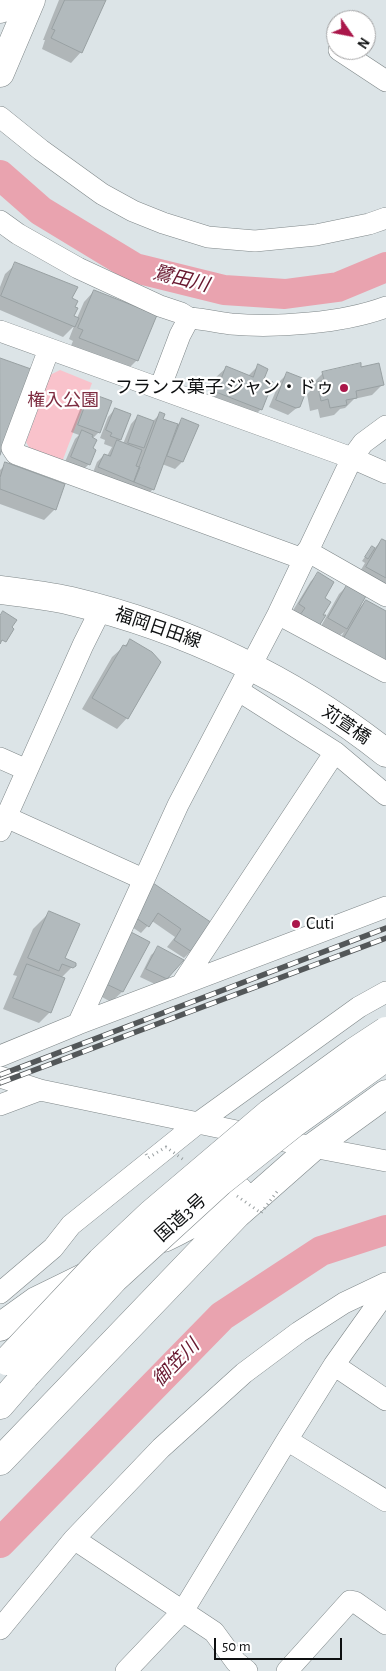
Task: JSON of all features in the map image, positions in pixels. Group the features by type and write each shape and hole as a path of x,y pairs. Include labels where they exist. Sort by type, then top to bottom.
{"main road":[{"path":"0,9 4,0"},
{"path":"0,74 31,0"},
{"name":"福岡日田線","path":"0,590 69,601 155,625 203,644 251,667 305,697"},
{"name":"苅萱橋","path":"305,697 365,736 386,753"},
{"name":"国道3号","path":"0,1406 11,1369 101,1261 151,1214 270,1113 386,1031"},
{"name":"国道3号","path":"11,1369 114,1279 220,1182 293,1124 386,1057"},
{"path":"0,1461 304,1145 352,1100 386,1078"},
{"path":"0,1327 36,1301 204,1218 223,1206 304,1145 386,1094"}],"street":[{"path":"354,60 386,81"},
{"path":"0,117 41,150 102,194 133,211 163,223 208,237 255,241 316,235 369,224 386,218"},
{"path":"0,221 18,234 78,268 189,318 231,324 304,324 343,318 386,307"},
{"path":"160,388 180,335 189,318"},
{"path":"0,331 352,458 386,473"},
{"path":"49,349 12,448 16,454 305,555 386,596"},
{"path":"78,1024 178,805 278,614 352,458 363,443 386,426"},
{"path":"101,609 3,824 143,879"},
{"path":"278,614 386,672"},
{"path":"239,691 335,752 386,796"},
{"path":"182,985 335,752"},
{"path":"0,758 27,770"},
{"path":"0,1056 78,1024 386,907"},
{"path":"0,1293 52,1248 72,1225 198,1123 359,1007 386,992"},
{"path":"0,1077 40,1090 304,1145 386,1160"},
{"path":"0,1105 40,1090"},
{"path":"0,1629 74,1539 162,1448 244,1373 299,1332 344,1303 386,1283"},
{"path":"126,1671 183,1610 334,1365 386,1292"},
{"path":"334,1365 386,1400"},
{"path":"287,1440 386,1501"},
{"path":"74,1539 214,1632 236,1662 247,1671"},
{"path":"287,1671 350,1601 355,1602 386,1624"}],"green space":[{"name":"権入公園","path":"60,370 92,383 62,462 31,451 26,442 50,375"}],"building":[{"path":"65,0 106,0 82,53 51,38 55,30 52,29"},
{"path":"15,262 78,287 72,298 78,301 75,307 78,308 74,316 79,318 75,327 1,296"},
{"path":"94,290 157,315 138,361 79,338 83,330 78,328"},
{"path":"0,358 31,369 0,455"},
{"name":"フランス菓子 ジャン・ドゥ","path":"361,363 361,367 379,363 384,385 356,391 357,398 346,400 347,405 330,408 328,399 321,401 317,382 324,380 322,372"},
{"path":"258,364 268,369 264,379 273,382 262,410 216,392 226,366 253,377"},
{"path":"287,372 310,381 300,407 296,408 276,400"},
{"path":"90,393 112,401 100,433 78,425"},
{"path":"115,408 131,414 121,440 110,436 112,433 106,430"},
{"path":"160,412 165,414 163,419 178,424 154,490 134,482"},
{"path":"138,415 154,421 144,448 128,443"},
{"path":"182,418 199,425 183,462 167,456"},
{"path":"82,430 93,435 92,437 97,440 93,448 96,450 90,465 71,457"},
{"path":"117,440 142,450 136,466 140,467 134,482 98,467 104,454 110,456"},
{"path":"5,462 65,484 56,510 0,489 0,478"},
{"path":"382,539 386,541 386,578 366,567"},
{"path":"372,546 375,548 368,559 365,557"},
{"path":"318,572 334,582 325,598 331,602 319,626 300,615 305,608 299,604"},
{"path":"347,585 366,596 347,629 328,618"},
{"path":"366,600 386,611 386,662 344,638"},
{"path":"3,611 17,620 6,642 2,640 0,644 0,616"},
{"path":"130,639 152,652 161,662 128,719 92,698 123,645 126,646"},
{"path":"153,883 212,923 192,952 174,940 181,929 158,913 149,927 132,915"},
{"path":"49,911 80,924 65,958 76,963 76,966 73,968 62,964 59,971 28,958"},
{"path":"129,931 150,942 123,992 102,982"},
{"path":"158,946 184,960 167,979 146,969"},
{"path":"27,964 65,978 51,1013 13,998"}],"waterway":[{"name":"鷺田川","path":"0,175 41,211 135,268 224,290 285,294 338,287 386,267"},
{"name":"御笠川","path":"0,1543 222,1316 321,1251 386,1230"}],"railway":[{"path":"0,1075 386,928"},
{"path":"0,1083 386,938"}],"place":[{"name":"フランス菓子 ジャン・ドゥ","path":"344,388"},
{"name":"Cuti","path":"296,924"}]}
